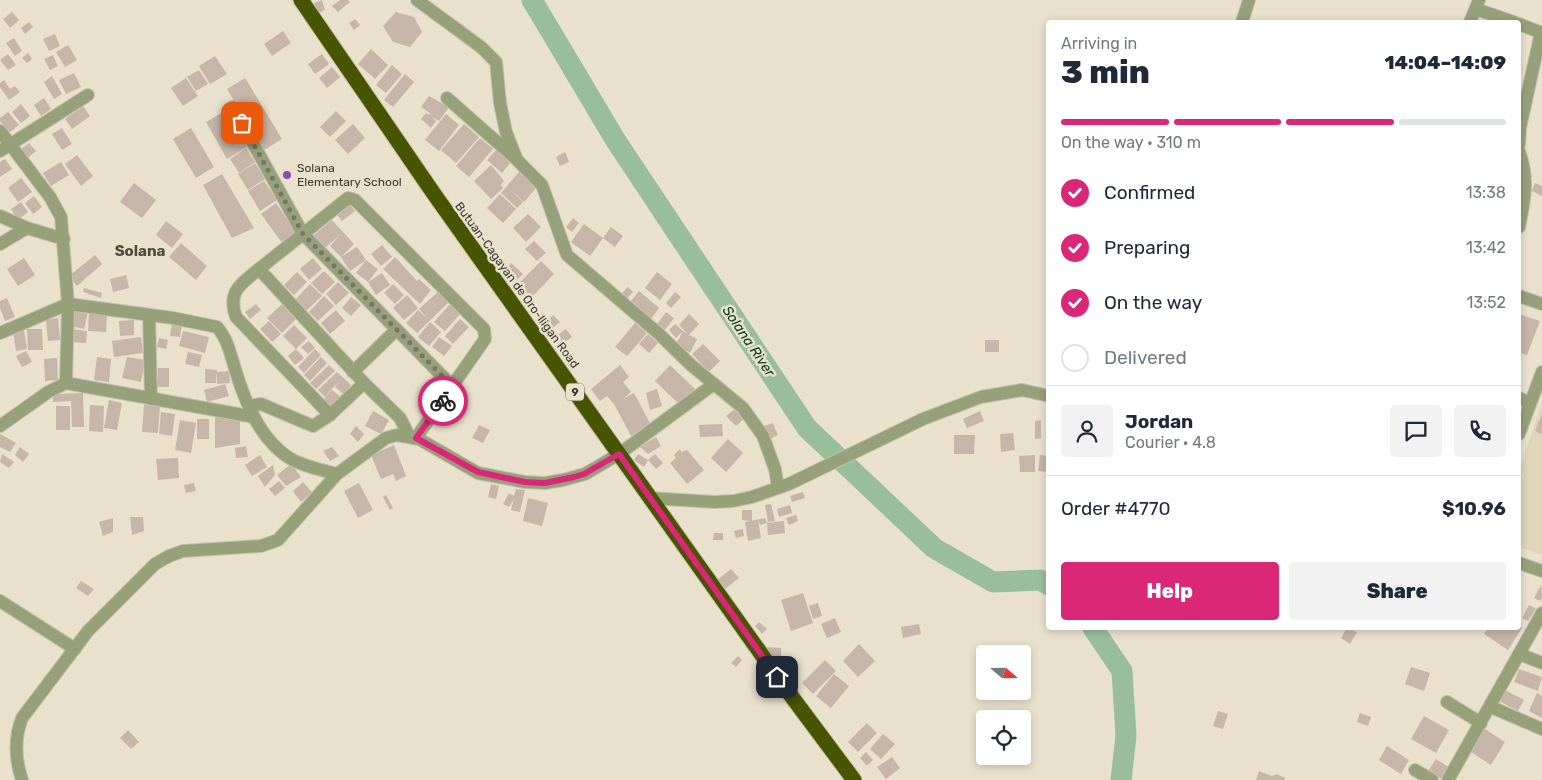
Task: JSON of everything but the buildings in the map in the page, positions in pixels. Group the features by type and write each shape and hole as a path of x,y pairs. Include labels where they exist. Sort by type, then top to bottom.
{"highway":[{"name":"Butuan-Cagayan de Oro-Iligan Road","path":"301,0 428,186 820,736 854,780"}],"street":[{"path":"417,0 481,47 496,62 500,103 506,132 517,160"},
{"path":"1243,20 1249,0"},
{"path":"1471,20 1477,4 1510,20"},
{"path":"1521,25 1541,33 1521,123"},
{"path":"5,148 88,95"},
{"path":"447,98 517,160 542,185 564,249 571,260 743,408 763,436 783,486"},
{"path":"233,107 303,234 453,387"},
{"path":"0,130 5,148 58,209 61,217 68,304 66,383"},
{"path":"1521,163 1526,195 1521,217"},
{"path":"22,780 15,750 16,738 22,718 88,631 155,564 183,551 272,544 283,535 337,474 386,438 413,437 453,387 485,339 484,329 352,198 348,198 237,287 232,306 236,316 330,415"},
{"path":"0,216 28,228 64,239"},
{"path":"0,244 28,228"},
{"path":"259,269 353,372 400,418 413,437 478,472 525,482 545,483 584,474 619,454 714,384"},
{"path":"1521,297 1542,304"},
{"path":"0,333 68,304 212,324 217,327 225,338 238,380 252,412 269,440 292,460 303,465 337,474"},
{"path":"149,315 151,399"},
{"path":"353,372 396,330"},
{"path":"1521,423 1525,400 1542,372"},
{"path":"1,424 48,392 66,383 151,399 252,412 261,404 311,426 317,425 330,415 364,383"},
{"path":"650,498 689,502 734,501 783,486 923,419 981,397 1022,390 1046,395"},
{"path":"1521,564 1542,571"},
{"path":"0,601 75,649"},
{"path":"1448,780 1491,707 1542,613"},
{"path":"1519,654 1542,663"},
{"path":"1447,702 1481,723"},
{"path":"1491,707 1542,729"},
{"path":"1415,770 1432,780"}],"shaded area":[{"path":"1542,403 1542,555 1521,548 1521,465"}],"waterway":[{"name":"Solana River","path":"532,0 616,141 807,428 934,548 993,582 1040,580 1046,583"},
{"name":"Solana River","path":"1094,630 1122,671 1126,736 1121,780"}],"way so far":[{"path":"242,123 303,234 453,387 443,401"}],"place":[{"name":"Solana Elementary School","path":"287,175"}],"district":[{"name":"Solana","path":"140,251"}],"route":[{"path":"443,401 416,438 478,472 525,482 545,483 584,474 619,454 777,677"}]}
